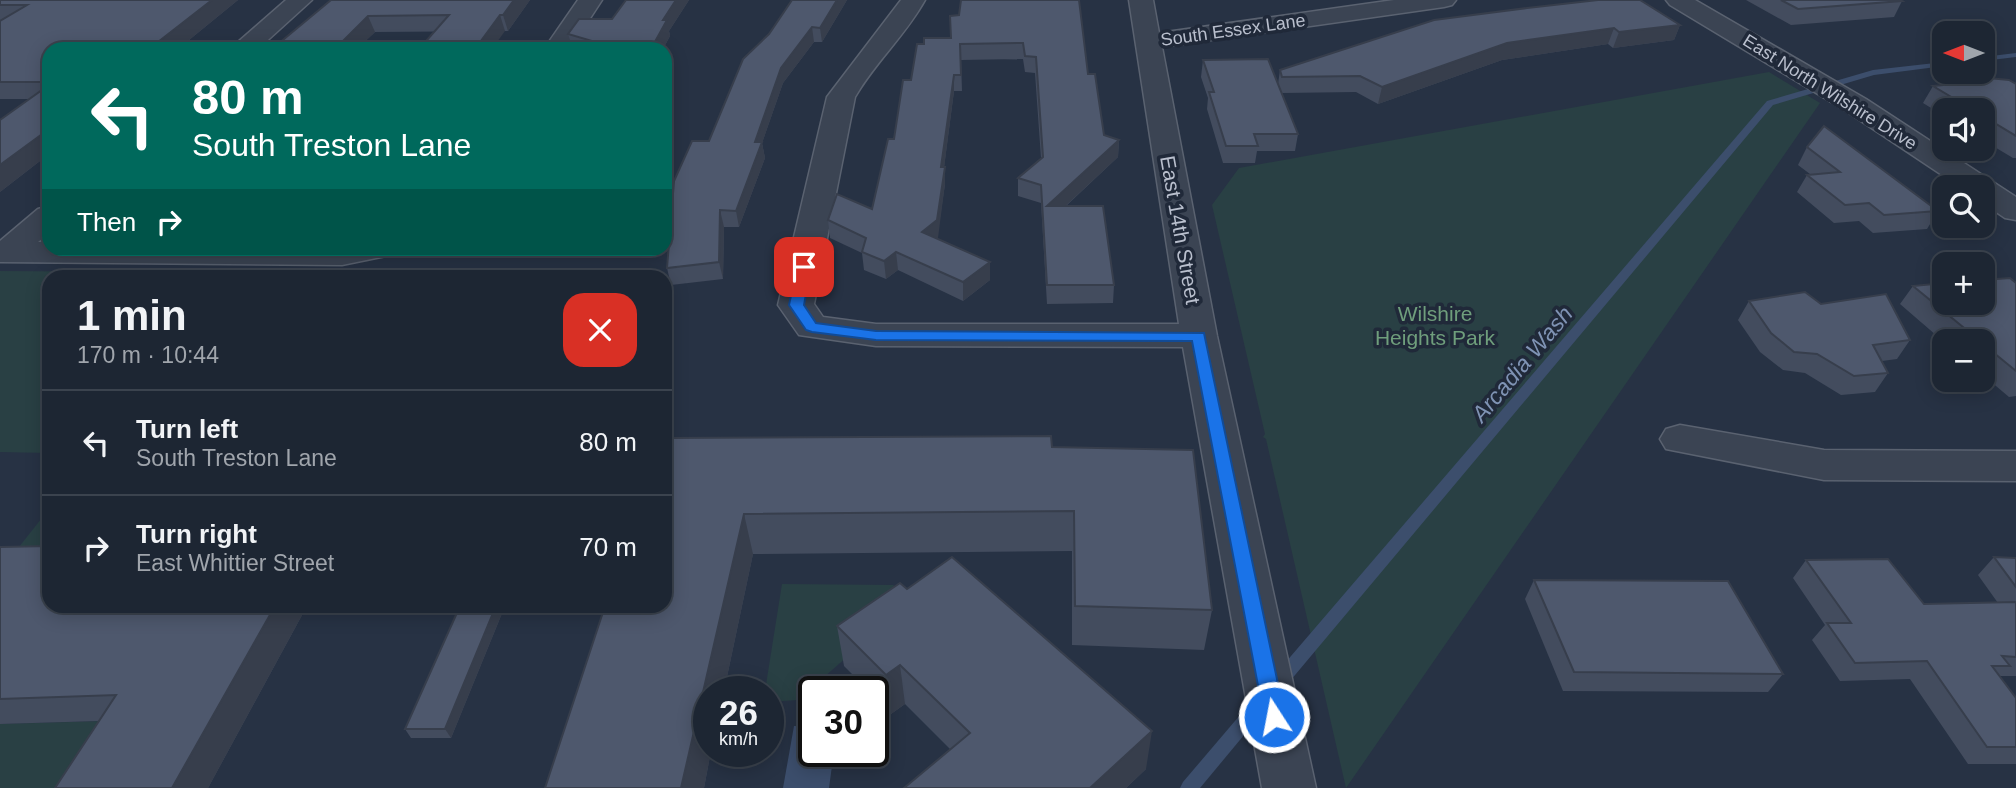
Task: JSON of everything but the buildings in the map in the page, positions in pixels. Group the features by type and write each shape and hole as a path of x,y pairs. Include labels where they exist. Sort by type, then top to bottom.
{"street":[{"path":"251,42 300,0"},
{"path":"561,42 590,0"},
{"path":"913,0 902,22 852,76 841,97 796,305 812,327 876,335 1199,336"},
{"name":"East 14th Street","path":"1141,0 1199,336 1289,788"},
{"name":"South Essex Lane","path":"1147,42 1444,0"},
{"name":"East North Wilshire Drive","path":"1678,0 1856,105 1962,175"},
{"name":"East North Wilshire Drive","path":"1995,197 2016,211"},
{"path":"3,252 42,221"},
{"path":"3,252 42,252"},
{"path":"1680,439 1824,465 2016,466"}],"green space":[{"name":"Wilshire Heights Park","path":"1769,72 1820,103 1346,788 1266,439 1263,437 1265,434 1212,205 1239,168"},
{"path":"0,271 42,271 42,453 0,452"},
{"path":"42,518 42,551 15,552"},
{"path":"782,584 894,585 882,626 825,676 798,676 798,700 784,701 784,676 767,676"},
{"path":"139,720 96,788 0,788 0,724"}],"water":[{"path":"794,726 798,726 798,767 832,767 829,788 783,788"}],"waterway":[{"name":"Arcadia Wash","path":"1995,58 2016,55"},
{"name":"Arcadia Wash","path":"1279,682 1770,103 1873,73 1932,66"},
{"name":"Arcadia Wash","path":"1189,788 1258,706"}],"route":[{"path":"804,267 796,305 812,327 876,335 1199,336 1274,717"}]}
